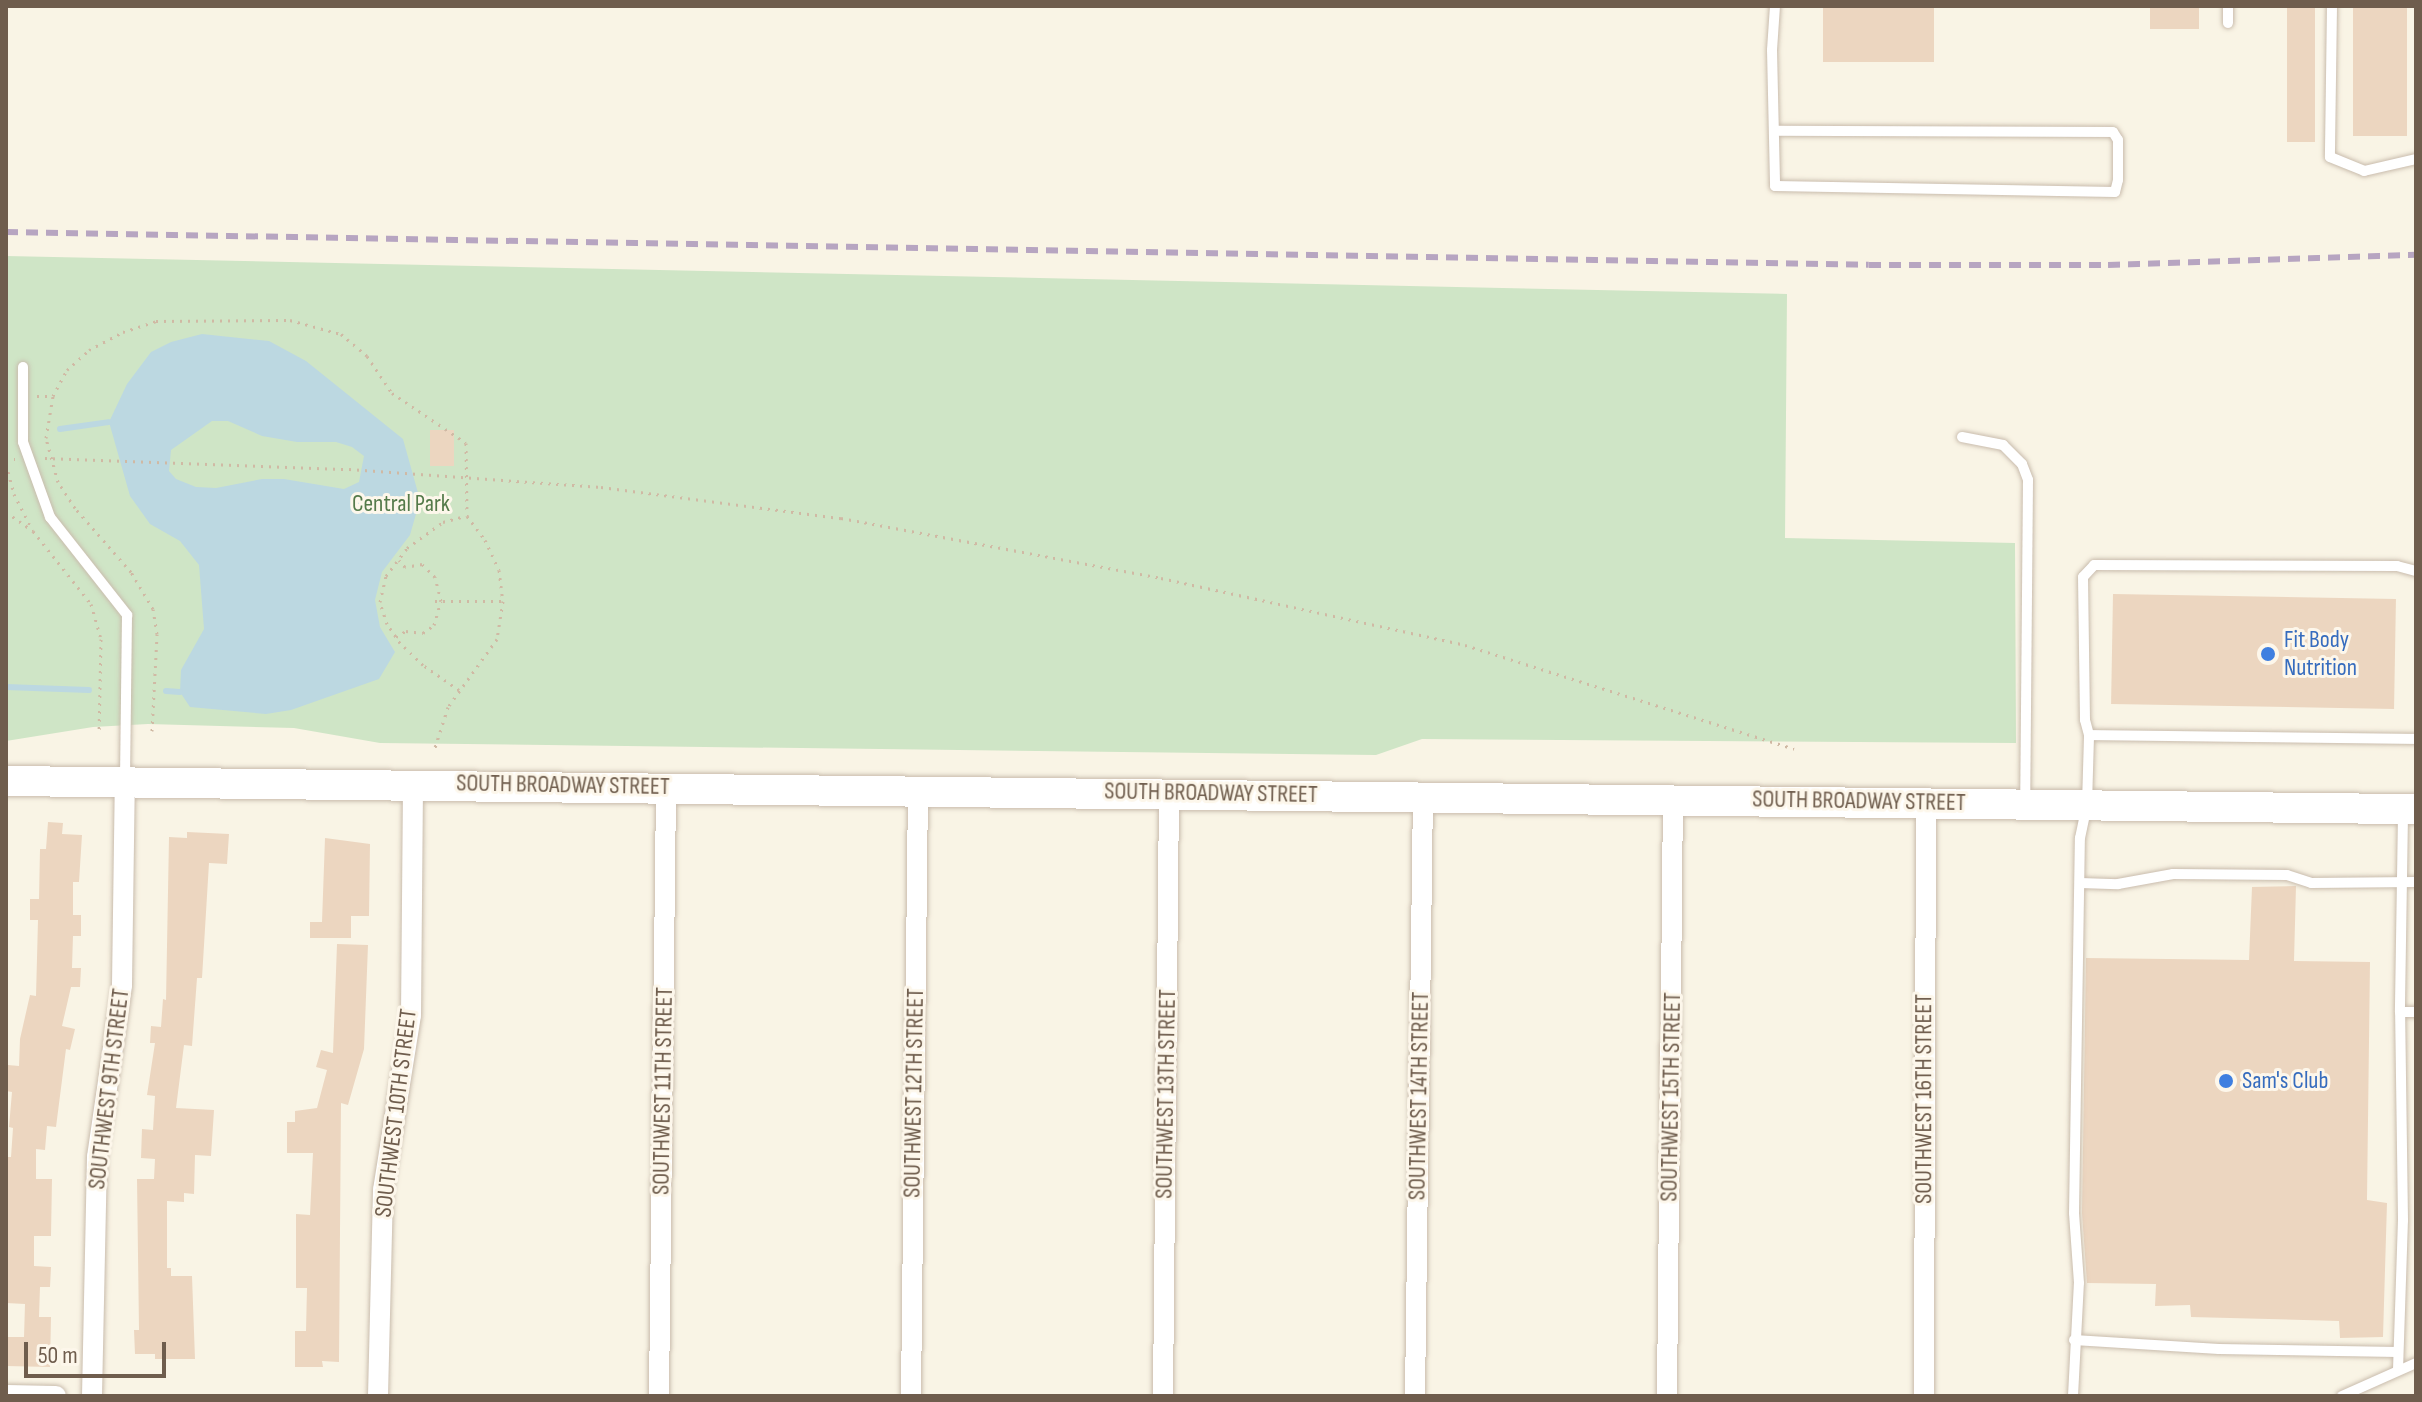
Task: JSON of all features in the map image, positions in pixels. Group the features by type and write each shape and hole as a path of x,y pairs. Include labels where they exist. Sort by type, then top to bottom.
{"main road":[{"name":"SOUTH BROADWAY STREET","path":"6,781 413,783 2410,809"}],"street":[{"name":"SOUTHWEST 9TH STREET","path":"92,1396 97,1157 122,985 125,782"},
{"name":"SOUTHWEST 10TH STREET","path":"378,1396 383,1190 411,1015 413,783"},
{"name":"SOUTHWEST 11TH STREET","path":"659,1396 666,786"},
{"name":"SOUTHWEST 12TH STREET","path":"911,1396 918,789"},
{"name":"SOUTHWEST 13TH STREET","path":"1163,1396 1169,792"},
{"name":"SOUTHWEST 14TH STREET","path":"1415,1396 1423,795"},
{"name":"SOUTHWEST 15TH STREET","path":"1667,1396 1673,798"},
{"name":"SOUTHWEST 16TH STREET","path":"1924,1396 1926,802"},
{"path":"6,1395 56,1396"}],"lane":[{"path":"1775,6 1772,50 1775,186 1790,189 2115,192 2118,180 2118,140 2113,132 1776,131"},
{"path":"2228,6 2228,23"},
{"path":"2332,6 2330,157 2364,171 2416,159"},
{"path":"23,367 23,442 50,517 127,615 125,782"},
{"path":"1962,437 2003,445 2022,464 2028,480 2025,804"},
{"path":"2073,1396 2079,1283 2074,1213 2080,838 2087,804 2089,735 2085,720 2083,577 2094,565 2397,566 2416,571"},
{"path":"2089,735 2416,739"},
{"path":"2398,1370 2403,1220 2401,881 2410,809"},
{"path":"2080,883 2118,884 2173,874 2287,875 2311,883 2416,882"},
{"path":"2400,1012 2416,1012"},
{"path":"2074,1340 2219,1349 2398,1352"},
{"path":"2342,1396 2416,1363"}],"path":[{"path":"152,731 157,634 153,609 131,572 75,508 58,482 46,438 53,396 67,370 89,350 123,332 156,321 290,320 341,334 367,356 392,393 466,443 467,516 485,540 499,570 503,601 497,639 448,707 434,751"},
{"path":"34,396 53,396"},
{"path":"39,458 349,469 601,487 841,518 1161,578 1465,645 1794,749"},
{"path":"15,459 6,462 14,494 33,531 91,604 101,639 99,733"},
{"path":"6,512 33,531"},
{"path":"459,690 423,665 396,637 380,602 386,576 423,534 443,522 467,516"},
{"path":"396,637 406,631 423,633 434,625 441,601 435,577 422,564 405,567 398,559"},
{"path":"435,601 503,601"}],"green space":[{"name":"Central Park","path":"6,256 1787,294 1785,538 2015,543 2016,743 1422,739 1376,755 380,743 294,728 148,724 93,727 6,741"}],"water":[{"path":"202,334 269,341 306,361 403,439 420,500 410,535 382,572 375,600 380,627 395,652 379,679 291,710 266,714 190,707 180,692 181,670 204,629 199,565 180,541 150,524 130,496 109,422 127,384 151,352 171,342","holes":["212,421 228,421 262,436 297,442 336,442 352,447 364,456 359,482 344,489 284,479 262,479 216,488 196,487 176,479 169,471 171,450"]}],"building":[{"path":"1823,6 1934,6 1934,62 1823,62"},
{"path":"2150,6 2199,6 2199,29 2150,29"},
{"path":"2287,6 2315,6 2315,142 2287,142"},
{"path":"2353,6 2407,6 2407,136 2353,136"},
{"path":"430,430 454,430 454,466 430,466"},
{"path":"2113,594 2396,599 2394,709 2111,704"},
{"path":"48,822 63,823 62,834 82,835 79,882 73,882 73,915 81,915 81,936 73,936 72,968 81,968 80,987 71,987 62,1026 75,1029 70,1050 66,1049 56,1127 47,1126 45,1150 36,1149 36,1179 52,1179 51,1236 34,1236 34,1266 51,1267 50,1287 40,1287 39,1317 51,1317 50,1367 6,1366 6,1337 24,1337 25,1304 6,1303 6,1157 11,1157 13,1128 9,1127 12,1092 6,1091 6,1086 8,1065 19,1066 20,1039 30,995 36,996 38,920 30,920 30,899 39,899 40,849 46,849"},
{"path":"187,832 229,834 227,864 209,863 202,978 197,978 192,1046 184,1045 176,1108 214,1110 211,1156 195,1155 194,1194 184,1193 184,1202 167,1201 167,1268 171,1268 171,1276 192,1276 195,1359 155,1359 155,1354 135,1354 134,1330 139,1330 137,1179 154,1179 155,1159 141,1158 142,1129 153,1130 155,1096 147,1095 155,1043 150,1043 151,1026 161,1027 163,999 166,1000 169,837 187,838"},
{"path":"325,838 370,844 369,916 351,916 351,938 310,938 310,922 322,922"},
{"name":"Sam's Club","path":"2296,886 2294,961 2370,962 2367,1200 2387,1203 2383,1337 2340,1338 2339,1321 2191,1317 2190,1305 2155,1306 2156,1284 2087,1283 2082,1213 2086,958 2249,960 2252,887"},
{"path":"337,944 368,945 364,1049 348,1105 341,1103 339,1362 322,1361 323,1367 295,1367 295,1331 306,1331 307,1288 296,1288 296,1214 310,1215 313,1153 287,1153 287,1122 295,1122 295,1111 317,1108 327,1070 316,1067 321,1050 333,1053"}],"waterway":[{"path":"60,429 109,422"},
{"path":"6,687 89,690"},
{"path":"166,691 180,692"}],"railway":[{"path":"6,232 1869,265 2108,265 2416,255"}],"place":[{"name":"Fit Body Nutrition","path":"2268,654"},
{"name":"Sam's Club","path":"2226,1081"}]}
